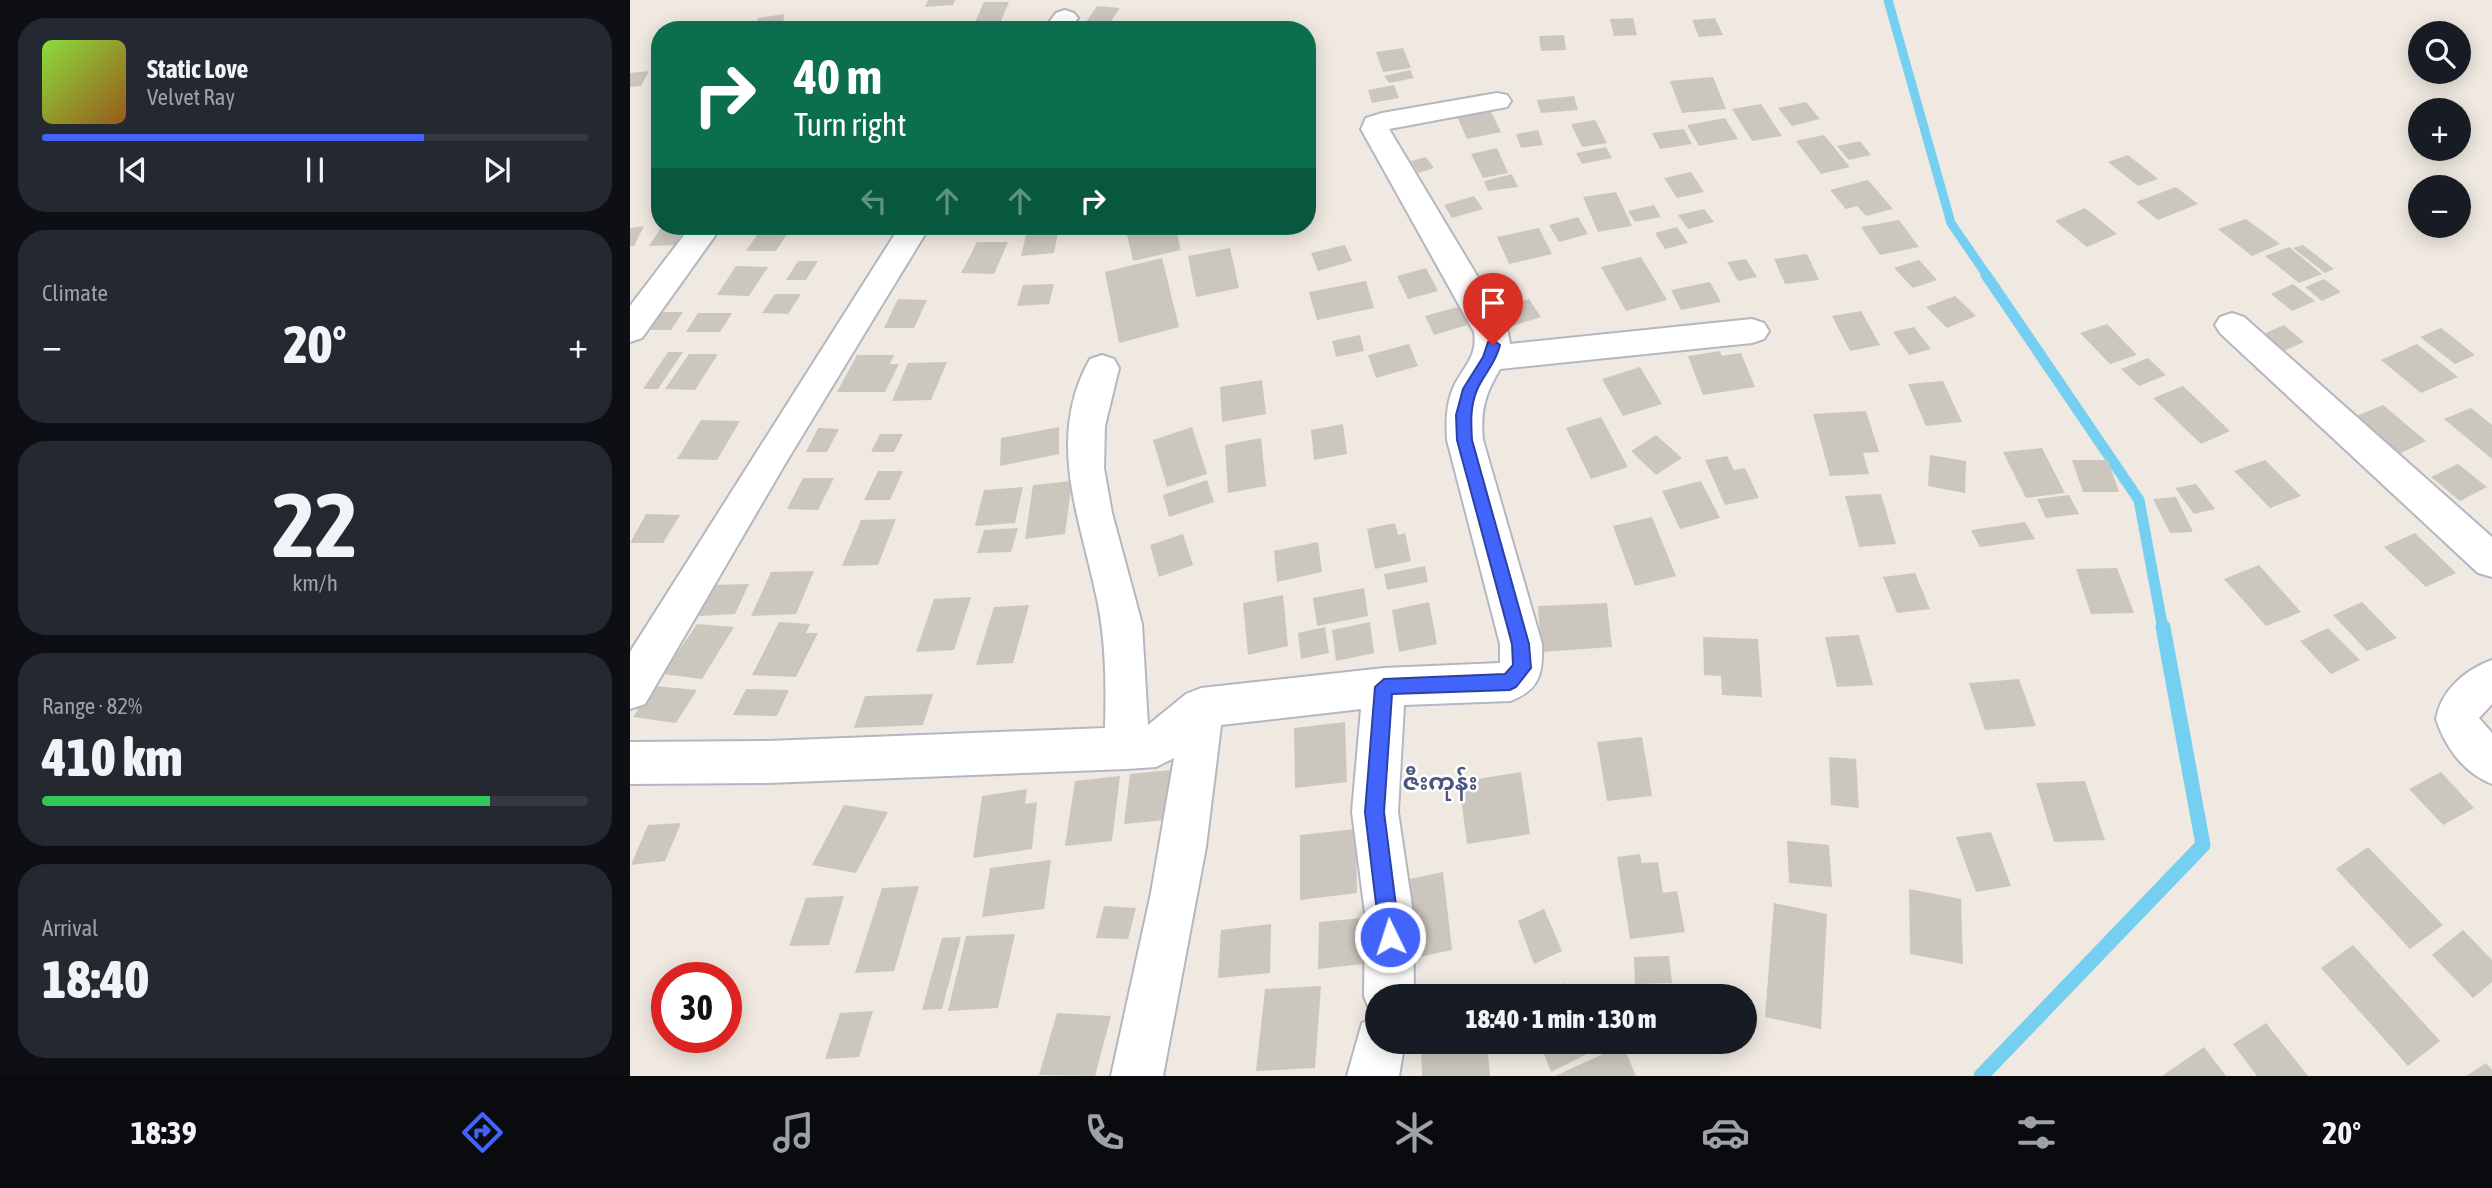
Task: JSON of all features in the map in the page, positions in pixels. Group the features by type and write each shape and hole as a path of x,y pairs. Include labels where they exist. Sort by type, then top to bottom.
{"street":[{"path":"630,763 768,762 1156,746 1201,708 1384,687 1510,682 1522,668 1521,644 1465,440 1463,415 1470,389 1490,358 1493,345 1491,332 1374,129 1377,124 1392,119 1497,101"},
{"path":"630,330 700,235"},
{"path":"630,690 772,454 909,235"},
{"path":"2232,325 2492,561"},
{"path":"1490,358 1752,331"},
{"path":"1102,368 1088,412 1085,448 1091,498 1122,625 1127,678 1126,748"},
{"path":"2492,679 2461,701 2456,714 2460,729 2492,763"},
{"path":"1384,687 1375,812 1389,913 1390,984"},
{"path":"1137,1076 1185,850 1195,782 1201,708"},
{"path":"1373,1076 1377,1054"}],"building":[{"path":"928,0 955,0 953,5 925,7"},
{"path":"984,2 1009,2 1001,21 975,21"},
{"path":"1097,6 1120,8 1111,21 1087,21"},
{"path":"784,14 784,21 758,21 758,18"},
{"path":"1633,18 1637,35 1614,36 1610,19"},
{"path":"1715,18 1723,35 1699,37 1692,20"},
{"path":"1564,35 1566,50 1541,51 1539,36"},
{"path":"1403,48 1411,68 1383,72 1376,52"},
{"path":"1410,70 1414,78 1389,83 1384,76"},
{"path":"649,71 641,86 630,87 630,73"},
{"path":"1713,77 1726,109 1682,113 1670,81"},
{"path":"1394,85 1399,98 1372,103 1368,90"},
{"path":"1574,96 1578,110 1541,113 1537,100"},
{"path":"1806,102 1820,119 1792,126 1778,108"},
{"path":"1761,104 1782,136 1752,141 1732,109"},
{"path":"1489,108 1501,132 1467,139 1456,114"},
{"path":"1725,118 1738,139 1699,146 1687,125"},
{"path":"1595,120 1607,143 1582,147 1571,124"},
{"path":"1684,129 1692,144 1660,149 1652,133"},
{"path":"1538,130 1543,145 1521,148 1516,134"},
{"path":"1824,135 1850,167 1821,174 1796,141"},
{"path":"1860,141 1871,155 1849,160 1837,146"},
{"path":"1606,147 1612,158 1582,164 1576,153"},
{"path":"1497,148 1508,173 1483,178 1471,154"},
{"path":"2128,155 2158,179 2138,186 2108,162"},
{"path":"1426,157 1434,168 1418,173 1411,161"},
{"path":"1691,172 1704,192 1677,198 1664,178"},
{"path":"1512,174 1518,187 1488,191 1484,181"},
{"path":"1868,180 1893,209 1866,216 1857,206 1846,209 1830,190"},
{"path":"2176,187 2198,204 2158,220 2136,202"},
{"path":"1616,192 1632,226 1598,232 1583,197"},
{"path":"1474,196 1483,209 1452,218 1444,205"},
{"path":"1654,205 1661,217 1635,222 1628,211"},
{"path":"2085,208 2117,234 2087,247 2055,221"},
{"path":"1704,209 1714,222 1688,229 1678,215"},
{"path":"1578,217 1588,234 1559,242 1549,225"},
{"path":"2246,219 2280,244 2252,256 2218,229"},
{"path":"1899,220 1919,247 1880,255 1861,227"},
{"path":"644,226 634,246 630,246 630,228"},
{"path":"1677,227 1688,243 1665,249 1655,233"},
{"path":"1539,228 1552,254 1509,264 1497,237"},
{"path":"656,235 681,235 675,245 649,246"},
{"path":"757,235 786,235 776,251 746,251"},
{"path":"1026,235 1057,235 1054,253 1021,256"},
{"path":"1127,235 1177,235 1181,250 1133,261"},
{"path":"977,242 1008,242 994,274 961,273"},
{"path":"1345,245 1352,261 1318,271 1311,253"},
{"path":"2303,245 2334,269 2325,273 2293,248"},
{"path":"2289,247 2322,274 2299,283 2265,256"},
{"path":"1230,248 1239,288 1196,297 1188,256"},
{"path":"1807,254 1819,280 1785,284 1774,259"},
{"path":"1641,257 1667,300 1626,311 1601,267"},
{"path":"1162,258 1179,327 1119,343 1105,272"},
{"path":"1746,259 1757,277 1738,281 1727,262"},
{"path":"1919,260 1937,280 1913,288 1894,268"},
{"path":"798,261 818,261 806,280 786,280"},
{"path":"736,266 768,267 749,296 717,295"},
{"path":"1426,268 1438,291 1408,299 1397,276"},
{"path":"2324,279 2341,292 2322,301 2305,287"},
{"path":"1366,281 1374,308 1317,320 1309,292"},
{"path":"1710,282 1721,302 1681,310 1671,290"},
{"path":"1054,284 1049,304 1017,306 1023,285"},
{"path":"2293,284 2315,301 2292,311 2271,294"},
{"path":"775,294 801,294 788,314 762,313"},
{"path":"1955,296 1976,316 1947,328 1926,307"},
{"path":"898,299 927,300 914,328 884,328"},
{"path":"1529,299 1541,317 1512,326 1501,307"},
{"path":"1465,305 1474,323 1434,335 1425,316"},
{"path":"1861,311 1880,345 1850,351 1832,316"},
{"path":"660,312 683,312 671,330 647,330"},
{"path":"698,313 732,313 720,332 686,332"},
{"path":"2107,324 2137,355 2110,364 2080,333"},
{"path":"2284,325 2304,342 2279,353 2259,336"},
{"path":"1914,327 1931,349 1909,355 1893,332"},
{"path":"2441,328 2475,355 2455,364 2420,337"},
{"path":"1360,335 1364,351 1336,357 1332,341"},
{"path":"1409,344 1418,366 1376,378 1368,355"},
{"path":"2417,344 2458,377 2421,393 2381,360"},
{"path":"1720,351 1722,356 1741,353 1755,387 1703,395 1688,356"},
{"path":"668,352 683,352 658,389 643,389"},
{"path":"689,354 718,354 695,390 665,389"},
{"path":"857,355 894,355 890,364 899,364 885,392 837,392"},
{"path":"2148,358 2166,375 2139,386 2121,369"},
{"path":"947,362 931,400 892,401 908,363"},
{"path":"1640,367 1662,404 1623,416 1602,379"},
{"path":"1262,380 1266,414 1222,422 1220,387"},
{"path":"1943,381 1962,422 1926,426 1908,384"},
{"path":"2183,386 2230,431 2201,444 2153,398"},
{"path":"2383,405 2426,441 2399,454 2356,416"},
{"path":"2471,408 2492,425 2492,459 2444,419"},
{"path":"1866,411 1879,452 1863,453 1869,474 1830,476 1813,414"},
{"path":"1601,417 1628,467 1591,479 1566,428"},
{"path":"701,420 740,421 717,460 677,459"},
{"path":"1343,424 1347,454 1314,460 1311,430"},
{"path":"1059,427 1059,454 1000,466 1001,438"},
{"path":"1192,427 1207,474 1167,487 1153,440"},
{"path":"818,428 839,429 827,452 806,452"},
{"path":"880,434 903,434 894,452 871,452"},
{"path":"1656,435 1682,458 1656,475 1631,451"},
{"path":"1261,438 1266,486 1228,493 1225,445"},
{"path":"2042,448 2065,493 2026,498 2003,452"},
{"path":"1930,455 1966,461 1965,493 1928,486"},
{"path":"1727,456 1734,470 1745,468 1759,498 1725,505 1705,460"},
{"path":"2072,460 2108,460 2119,492 2083,492"},
{"path":"2265,460 2301,496 2270,508 2234,471"},
{"path":"2458,464 2487,487 2460,501 2431,477"},
{"path":"878,471 903,471 890,500 864,500"},
{"path":"803,478 834,478 818,510 787,509"},
{"path":"1207,480 1214,502 1169,517 1163,495"},
{"path":"1072,481 1065,534 1025,539 1033,485"},
{"path":"1701,481 1720,518 1680,529 1662,491"},
{"path":"2196,484 2215,509 2194,514 2175,488"},
{"path":"1023,487 1015,523 975,526 984,490"},
{"path":"1881,494 1896,544 1859,547 1845,496"},
{"path":"2069,495 2079,514 2046,518 2037,499"},
{"path":"2176,497 2193,532 2170,533 2153,499"},
{"path":"646,514 680,515 663,543 630,543"},
{"path":"1652,517 1676,576 1635,586 1613,526"},
{"path":"896,519 878,565 842,566 861,520"},
{"path":"2025,522 2035,539 1980,547 1971,530"},
{"path":"1395,523 1398,535 1405,533 1411,561 1375,569 1367,529"},
{"path":"1018,528 1011,552 977,553 984,530"},
{"path":"2415,533 2456,573 2426,587 2384,547"},
{"path":"1183,534 1193,565 1159,577 1150,545"},
{"path":"1318,542 1322,572 1277,582 1274,551"},
{"path":"2259,565 2301,612 2266,626 2224,579"},
{"path":"1425,566 1428,582 1387,590 1384,574"},
{"path":"2117,568 2134,613 2091,614 2076,569"},
{"path":"814,571 796,614 751,616 771,572"},
{"path":"1915,573 1930,609 1897,613 1883,577"},
{"path":"749,584 735,614 699,616 713,585"},
{"path":"1364,588 1368,616 1317,626 1313,598"},
{"path":"1283,595 1288,646 1248,655 1243,603"},
{"path":"971,597 954,650 916,652 934,599"},
{"path":"1429,602 1437,644 1399,652 1392,610"},
{"path":"2362,602 2397,638 2367,651 2333,615"},
{"path":"1607,603 1612,647 1541,652 1538,606"},
{"path":"1029,605 1013,663 976,665 994,607"},
{"path":"779,622 810,624 806,633 818,633 796,677 752,675"},
{"path":"1370,622 1374,653 1336,661 1332,630"},
{"path":"697,624 734,627 702,679 663,674"},
{"path":"1325,627 1329,653 1301,659 1298,633"},
{"path":"2328,628 2360,660 2331,674 2300,641"},
{"path":"1859,635 1873,685 1837,687 1825,637"},
{"path":"1703,637 1758,639 1762,697 1722,695 1721,676 1704,675"},
{"path":"2019,679 2036,726 1985,730 1969,683"},
{"path":"654,686 697,690 676,723 633,717"},
{"path":"746,689 789,690 777,716 733,715"},
{"path":"933,694 923,725 854,728 865,696"},
{"path":"1345,722 1347,782 1295,788 1294,728"},
{"path":"1642,737 1652,796 1607,801 1597,742"},
{"path":"1829,757 1856,759 1859,808 1831,805"},
{"path":"1171,770 1166,820 1124,824 1130,774"},
{"path":"1521,772 1530,834 1467,844 1459,782"},
{"path":"2441,772 2474,808 2443,825 2409,789"},
{"path":"1120,776 1112,841 1065,846 1075,781"},
{"path":"2085,781 2105,840 2054,842 2036,783"},
{"path":"1027,789 1025,804 1037,802 1032,849 973,858 982,796"},
{"path":"844,805 888,812 856,873 812,865"},
{"path":"681,823 665,861 631,865 648,825"},
{"path":"1356,829 1357,893 1300,900 1300,835"},
{"path":"1991,832 2011,886 1976,892 1956,837"},
{"path":"1787,841 1829,845 1832,887 1789,883"},
{"path":"2368,847 2443,925 2410,949 2336,869"},
{"path":"1640,854 1642,863 1658,862 1663,893 1677,891 1685,932 1630,939 1617,857"},
{"path":"1051,860 1044,909 982,917 990,868"},
{"path":"1443,872 1452,950 1419,957 1410,879"},
{"path":"919,886 894,971 855,973 882,888"},
{"path":"1909,889 1961,899 1963,964 1910,954"},
{"path":"844,896 829,945 789,946 806,898"},
{"path":"1774,903 1827,914 1821,1029 1765,1017"},
{"path":"1104,906 1136,908 1128,939 1096,938"},
{"path":"1544,909 1562,951 1534,964 1518,921"},
{"path":"1363,918 1363,964 1318,969 1319,922"},
{"path":"1271,924 1270,973 1218,978 1221,930"},
{"path":"2463,930 2492,960 2492,982 2473,998 2432,955"},
{"path":"1015,934 998,1008 948,1011 966,936"},
{"path":"961,937 942,1009 922,1010 942,938"},
{"path":"2353,945 2440,1041 2408,1066 2321,968"},
{"path":"1669,956 1672,983 1635,984 1634,957"},
{"path":"1321,986 1315,1068 1256,1071 1265,989"},
{"path":"873,1011 859,1057 825,1059 840,1013"},
{"path":"1057,1013 1111,1016 1095,1076 1039,1075"},
{"path":"2266,1023 2308,1076 2257,1076 2233,1044"},
{"path":"2204,1047 2226,1076 2162,1076"},
{"path":"1421,1054 1488,1054 1490,1076 1422,1076"},
{"path":"1544,1054 1587,1054 1551,1072"},
{"path":"1603,1054 1627,1054 1636,1076 1555,1076"},
{"path":"2486,1063 2492,1070 2492,1076 2466,1076"}],"waterway":[{"path":"1888,0 1951,223 1988,277"},
{"path":"1986,275 2139,500 2163,629"},
{"path":"1981,1076 2203,845 2163,627"}],"district":[{"name":"ဇီးကုန်း","path":"1440,782"}],"route":[{"path":"1390,937 1375,812 1376,766 1384,687 1510,682 1522,668 1524,658 1465,440 1463,415 1470,389 1490,358 1493,345"}]}
